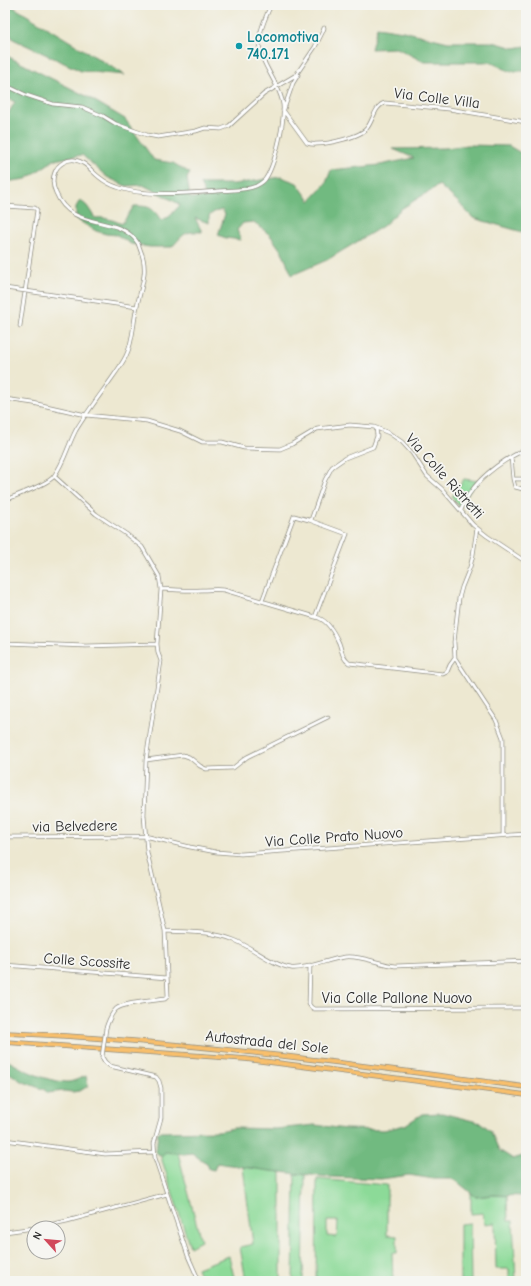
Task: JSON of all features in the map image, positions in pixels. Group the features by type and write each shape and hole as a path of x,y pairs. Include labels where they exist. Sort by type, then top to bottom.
{"highway":[{"name":"Autostrada del Sole","path":"5,1033 218,1048 332,1061 526,1087"},
{"name":"Autostrada del Sole","path":"5,1042 246,1059 526,1095"}],"street":[{"path":"5,500 40,485 50,480 54,476 86,415 126,355 132,336 145,273 143,256 137,242 131,236 122,230 76,215 66,208 58,198 54,186 54,175 57,168 67,161 77,160 84,163 101,179 126,190 135,192 190,193 237,190 255,186 265,179 272,164 280,136 283,110 282,99 262,54 259,42 265,18 271,5"},
{"path":"283,110 287,103 293,83 324,28"},
{"path":"5,85 26,95 53,104 82,107 93,111 127,129 158,137 196,131 207,127 221,129 225,128 257,100 296,75 304,65"},
{"name":"Via Colle Villa","path":"283,110 307,143 316,144 345,140 361,134 367,129 379,106 385,103 449,109 526,122"},
{"path":"5,206 35,208 37,210 20,326"},
{"path":"5,288 137,307"},
{"name":"Via Colle Ristretti","path":"5,399 33,403 86,415 148,421 180,431 202,442 222,442 244,448 280,449 287,447 317,429 350,425 376,428 389,433 402,442 412,453 427,476 442,489 477,528 526,562"},
{"path":"311,520 330,470 345,458 373,447 376,436 376,428"},
{"path":"461,510 473,488 481,479 511,457 526,449"},
{"path":"511,457 515,487 523,489"},
{"path":"54,476 96,514 131,537 142,547 159,576 161,589 157,644 161,661 146,760 144,836 148,860 165,931 168,995 167,998 119,1007 111,1016 106,1028 102,1057 110,1066 156,1077 159,1081 161,1088 161,1118 155,1137 154,1152 188,1256 199,1281"},
{"path":"513,479 526,479"},
{"path":"262,601 294,516 311,520 347,534 315,617"},
{"path":"477,528 474,555 459,598 454,642 455,658 496,720 503,738 503,834"},
{"path":"161,589 224,590 322,619 326,622 338,642 344,659 352,664 443,674 447,672 450,664 455,658"},
{"path":"5,643 86,646 157,644"},
{"path":"146,760 183,755 189,757 206,769 232,768 236,767 247,757 328,717"},
{"name":"Via Colle Prato Nuovo","path":"144,836 216,852 248,854 468,838 503,834 526,834"},
{"name":"via Belvedere","path":"5,838 144,836"},
{"path":"165,931 225,936 246,945 279,964 293,968 350,956 395,966 526,961"},
{"name":"Colle Scossite","path":"5,965 167,978"},
{"name":"Via Colle Pallone Nuovo","path":"310,965 309,1004 314,1009 526,1008"},
{"path":"5,1140 106,1154 154,1152"},
{"path":"66,1221 167,1194"},
{"path":"5,1232 26,1229"}],"green space":[{"path":"5,5 10,5 125,75 81,71 13,39 5,26"},
{"path":"377,27 403,31 448,42 493,42 514,48 526,46 526,71 509,71 490,62 424,62 397,48 371,49"},
{"path":"5,55 88,97 125,119 154,160 173,163 190,173 187,178 190,198 206,197 200,184 234,184 281,177 297,183 310,201 326,183 331,170 380,165 414,158 393,149 446,148 468,145 509,146 526,156 526,233 473,218 439,185 401,209 383,226 327,260 292,275 282,252 270,235 254,222 243,223 237,230 241,240 226,238 218,235 225,214 222,210 214,212 209,216 209,223 195,218 202,232 191,232 185,234 172,247 150,247 131,244 117,235 96,231 76,219 76,207 80,200 87,206 95,218 109,219 122,224 134,206 144,206 150,208 161,220 169,217 180,205 143,185 126,186 107,177 82,155 54,160 26,179 5,182 6,117 15,102 5,97"},
{"path":"464,479 478,481 470,490 460,507 452,497"},
{"path":"5,1059 27,1071 50,1080 69,1082 86,1076 88,1086 80,1091 47,1093 45,1090 21,1081 5,1072"},
{"path":"442,1113 481,1123 490,1130 499,1150 513,1159 526,1155 526,1196 492,1195 476,1197 454,1179 434,1179 409,1175 381,1179 331,1177 270,1171 217,1163 214,1170 209,1169 207,1163 192,1153 184,1154 165,1152 161,1157 156,1152 158,1132 219,1131 234,1128 276,1129 315,1125 346,1129 384,1130 405,1125 422,1114"},
{"path":"165,1151 178,1153 201,1241 190,1247 161,1157"},
{"path":"243,1167 281,1172 281,1281 246,1281 240,1247 253,1244"},
{"path":"295,1174 305,1175 303,1281 293,1281"},
{"path":"317,1179 387,1185 387,1235 397,1236 397,1253 392,1253 393,1281 316,1281","holes":["327,1221 338,1221 337,1237 327,1236"]},
{"path":"471,1193 476,1197 492,1195 507,1196 508,1221 513,1221 516,1281 509,1281 509,1269 496,1269 495,1223 484,1224 483,1213 471,1214"},
{"path":"470,1223 471,1281 460,1281 460,1224"},
{"path":"229,1256 235,1281 202,1281 197,1268"}],"place":[{"name":"Locomotiva 740.171","path":"239,46"}]}
